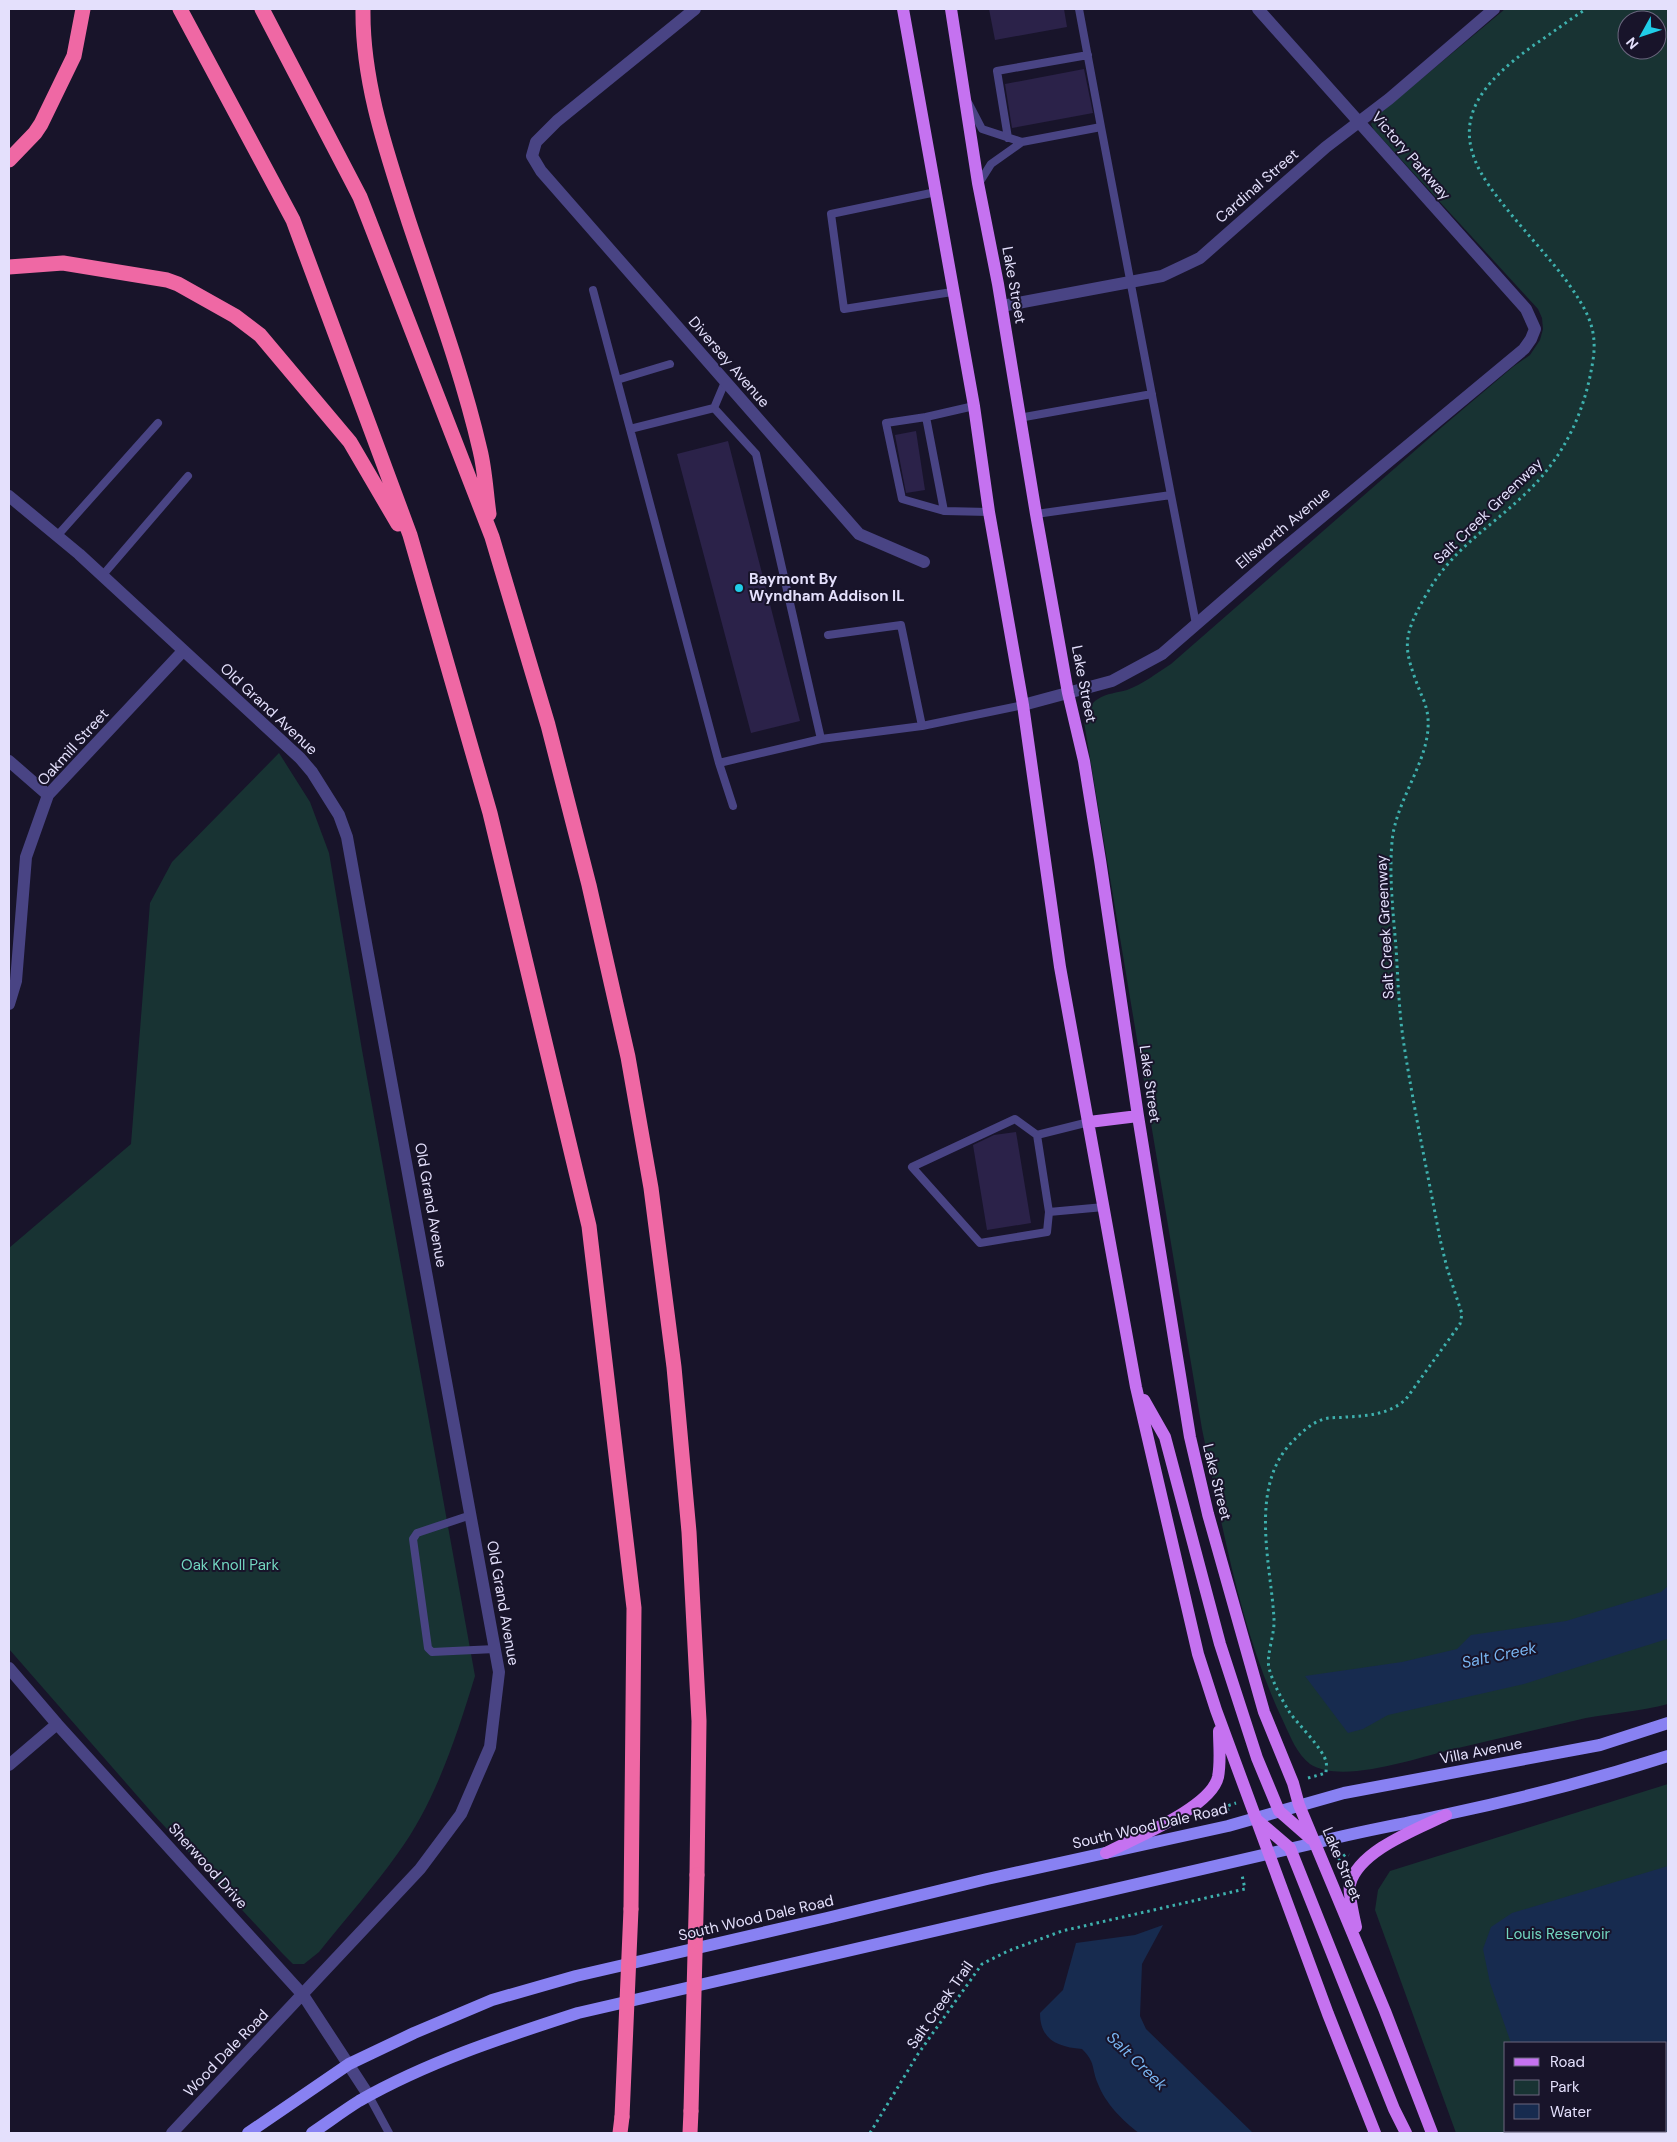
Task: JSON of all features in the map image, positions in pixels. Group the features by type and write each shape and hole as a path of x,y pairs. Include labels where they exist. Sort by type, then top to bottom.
{"highway":[{"path":"9,160 36,133 41,124 74,56 83,9"},
{"path":"180,9 293,220 416,555 490,813 589,1226 634,1608 631,1909 620,2133"},
{"path":"262,9 360,196 492,537 548,725 589,885 628,1057 651,1188 674,1367 689,1532 699,1721 698,1875 690,2133"},
{"path":"363,9 366,57 374,106 387,155 455,361 481,451 492,537"},
{"path":"9,267 63,263 167,280 178,284 235,316 260,335 350,442 416,555"}],"main road":[{"path":"903,9 952,292 974,406 989,512 1023,705 1060,967 1136,1387 1198,1654 1219,1721 1285,1894 1328,2014 1376,2133"},
{"name":"Lake Street","path":"951,9 978,184 1002,306 1019,418 1068,694 1084,761 1138,1116 1190,1437 1208,1514 1264,1712 1293,1783 1299,1805 1368,1970 1432,2133"},
{"path":"1089,1122 1138,1116"},
{"path":"1136,1387 1165,1437 1220,1644 1257,1758 1278,1811 1315,1842"},
{"path":"1106,1852 1169,1822 1209,1794 1218,1779 1220,1762 1219,1721"},
{"name":"Villa Avenue","path":"1299,1805 1344,1793 1600,1745 1668,1724"},
{"path":"312,2133 369,2096 416,2073 495,2040 578,2013 1359,1831 1446,1815 1610,1775 1668,1756"},
{"name":"South Wood Dale Road","path":"248,2133 349,2064 414,2033 502,1997 576,1976 827,1918 987,1878 1228,1826 1299,1805"},
{"path":"1368,1970 1355,1923 1350,1885 1358,1869 1379,1849 1446,1815"},
{"path":"1255,1818 1290,1848 1394,2110 1406,2133"}],"street":[{"name":"Diversey Avenue","path":"695,9 557,121 536,142 532,156 541,171 859,534 924,562"},
{"name":"Victory Parkway","path":"1258,9 1526,309 1535,328"},
{"name":"Cardinal Street","path":"1002,306 1162,276 1200,258 1326,147 1389,99 1494,9"},
{"name":"Ellsworth Avenue","path":"1023,705 1112,681 1162,654 1276,555 1524,349 1531,339 1535,328"},
{"name":"Old Grand Avenue","path":"9,496 102,576 300,758 312,772 339,815 347,837 499,1672 490,1747 461,1814 420,1869 303,1995"},
{"name":"Oakmill Street","path":"9,1004 16,982 26,858 48,795 184,651"},
{"path":"9,761 48,795"},
{"name":"Sherwood Drive","path":"9,1668 57,1724 303,1995 369,2096"},
{"path":"9,1765 57,1724"},
{"name":"Wood Dale Road","path":"172,2133 303,1995"}],"lane":[{"path":"1079,9 1196,624"},
{"path":"1008,138 996,71 1088,55"},
{"path":"966,99 982,129 1022,142"},
{"path":"978,184 991,164 1022,142 1101,127"},
{"path":"936,192 832,214 844,309 952,292"},
{"path":"593,290 719,763 733,806"},
{"path":"617,380 670,364"},
{"path":"714,408 725,382"},
{"path":"1019,418 1152,394"},
{"path":"974,406 926,417 886,423 902,499 944,511 989,512"},
{"path":"630,428 714,408"},
{"path":"714,408 756,454 820,739"},
{"path":"926,417 944,511"},
{"path":"57,536 158,423"},
{"path":"102,576 188,476"},
{"path":"1036,514 1172,495"},
{"path":"828,636 901,625 922,726"},
{"path":"719,763 820,739 922,726 1023,705"},
{"path":"1015,1119 1037,1135 1049,1212 1046,1232 980,1243 912,1167 1015,1119"},
{"path":"1037,1135 1089,1122"},
{"path":"1049,1212 1104,1207"},
{"path":"471,1515 417,1533 412,1539 428,1648 432,1652 495,1649"},
{"path":"369,2096 389,2133"}],"path":[{"name":"Salt Creek Greenway","path":"1326,1773 1326,1761 1294,1718 1269,1668 1274,1619 1265,1542 1267,1499 1280,1458 1291,1443 1314,1423 1326,1418 1390,1411 1398,1406 1406,1399 1460,1324 1462,1314 1440,1239 1403,1042 1391,868 1393,835 1428,730 1426,704 1406,650 1407,637 1411,622 1439,573 1454,555 1526,494 1558,456 1579,418 1587,388 1595,339 1590,318 1562,275 1488,183 1471,148 1470,131 1476,105 1490,82 1505,66 1586,9"},
{"path":"1222,1806 1227,1806"},
{"path":"1336,1861 1346,1854 1352,1856"},
{"name":"Salt Creek Trail","path":"870,2133 918,2054 982,1964 1008,1951 1062,1932 1245,1889"}],"green space":[{"path":"1505,9 1668,9 1668,1704 1586,1718 1401,1763 1360,1771 1341,1772 1324,1770 1310,1764 1295,1745 1269,1688 1244,1616 1234,1579 1202,1429 1084,722 1089,709 1095,701 1105,695 1133,688 1171,664 1442,427 1514,366 1530,355 1540,340 1543,329 1542,318 1538,309 1374,130 1371,124 1377,116"},
{"name":"Oak Knoll Park","path":"279,753 310,802 329,853 362,1050 475,1676 444,1768 423,1813 398,1853 379,1878 319,1952 304,1964 293,1964 282,1953 154,1815 9,1649 9,1248 131,1144 150,903 172,862"},
{"name":"Louis Reservoir","path":"1668,1784 1668,2133 1456,2133 1375,1910 1378,1890 1390,1871"}],"water":[{"name":"Salt Creek","path":"1668,1586 1667,1639 1524,1684 1388,1715 1363,1729 1348,1733 1305,1676 1402,1662 1457,1649 1471,1635 1566,1621 1661,1592"},
{"path":"1668,1866 1668,2133 1546,2133 1667,2132 1667,2042 1511,2042 1490,1983 1483,1949 1491,1927 1512,1913"},
{"name":"Salt Creek","path":"1163,1925 1142,1964 1140,2016 1146,2029 1253,2133 1139,2133 1121,2117 1105,2098 1091,2062 1082,2049 1058,2044 1047,2036 1043,2030 1040,2013 1063,1990 1076,1943 1135,1935"}],"building":[{"path":"989,9 1064,9 1067,27 995,40"},
{"path":"1084,69 1093,113 1012,128 1005,84"},
{"path":"916,431 925,490 906,493 895,435"},
{"name":"Baymont By Wyndham Addison IL","path":"728,441 800,721 751,733 677,454"},
{"path":"1016,1132 1031,1223 987,1230 973,1145 994,1135"}],"place":[{"name":"Baymont By Wyndham Addison IL","path":"739,588"}]}
